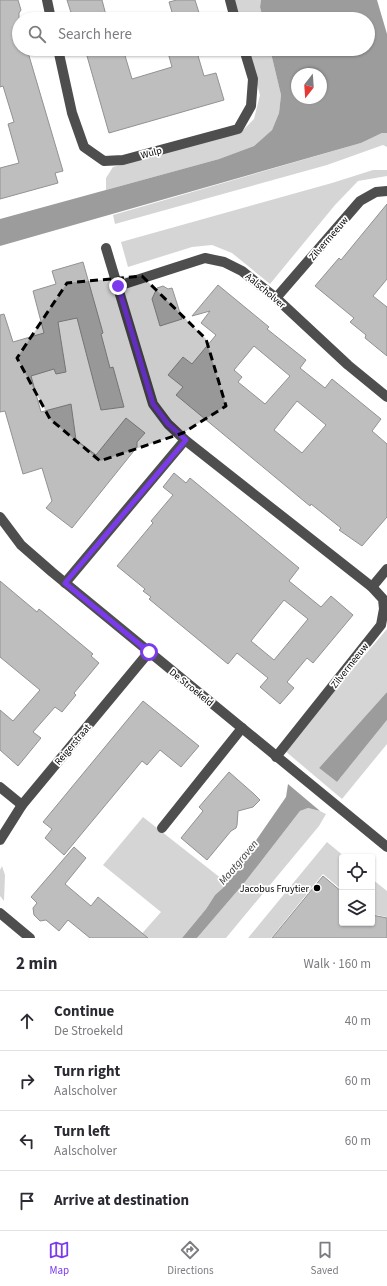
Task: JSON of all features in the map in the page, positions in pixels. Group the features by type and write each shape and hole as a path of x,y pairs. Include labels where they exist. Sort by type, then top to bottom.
{"street":[{"path":"47,0 50,12"},
{"path":"230,0 233,12"},
{"name":"Wulp","path":"60,56 72,113 84,147 104,161 123,160 238,129 251,106 253,79 246,56"},
{"name":"Zilvermeeuw","path":"276,298 360,201 376,192 387,191"},
{"path":"106,248 153,404 168,424 186,440 372,587 387,569"},
{"name":"Aalscholver","path":"118,286 205,258 224,262 242,271 276,298 348,365 387,397"},
{"path":"65,583 186,440"},
{"name":"De Stroekeld","path":"0,516 22,545 65,583 387,847"},
{"name":"Zilvermeeuw","path":"276,757 381,625 384,609 383,599 372,587"},
{"name":"Reigerstraat","path":"0,840 22,805 149,652"},
{"path":"162,828 242,728"},
{"path":"0,787 22,805"},
{"path":"0,913 30,938"}],"highlighted area":[{"path":"142,276 206,339 226,406 183,433 100,461 50,419 17,358 67,283"}],"shaded area":[{"path":"234,0 261,0 261,12 237,12"},
{"path":"261,0 377,0 387,34 387,133 382,133 361,143 0,246 0,219 219,159 254,146 272,130 279,113 281,95 272,56 375,56 375,12 261,12 260,7"},
{"path":"249,56 272,56 281,95 279,113 272,130 254,146 219,159 106,190 106,178 113,167 243,130 254,119 260,95"},
{"path":"382,133 387,133 387,147 383,145 327,165 115,224 113,215 361,143"},
{"path":"373,170 387,170 387,176 358,181 335,205 270,284 232,253 212,245 192,247 128,267 121,242 332,183"},
{"path":"387,629 387,692 319,768 337,782 387,720 387,744 342,799 284,750"},
{"path":"387,692 387,720 337,782 319,768"},
{"path":"288,784 320,811 308,808 300,811 245,882 197,938 182,938 206,909 215,895 223,888 286,797"},
{"path":"308,808 326,814 319,826 226,938 197,938 245,882 300,811"},
{"path":"143,817 227,883 223,889 215,895 206,909 182,938 138,938 161,912 103,865"},
{"path":"327,842 341,854 339,854 339,887 323,874 271,938 248,938"},
{"path":"2,866 5,875 4,901 0,896 0,870"},
{"path":"375,881 387,891 387,917 375,915"}],"building":[{"path":"0,0 18,0 21,10 20,12 12,12 12,56 29,56 63,171 55,173 58,183 0,199 0,168 19,163 8,124 14,122 3,86 0,87"},
{"path":"67,0 102,0 105,12 71,12"},
{"path":"177,0 195,0 199,12 172,12 169,2"},
{"path":"87,56 125,56 132,79 172,67 169,56 198,56 204,76 216,73 224,100 109,133"},
{"path":"387,204 387,279 373,296 387,307 387,356 365,338 366,335 350,322 354,318 315,286 339,258 341,260"},
{"path":"83,262 103,333 101,334 110,368 113,367 124,407 101,410 77,318 58,322 66,372 56,374 54,369 31,376 41,412 71,404 76,440 96,455 126,418 145,433 137,442 137,447 72,528 46,508 52,501 42,468 23,474 5,411 0,412 0,315 4,314 13,342 44,333 33,291 56,284 52,271"},
{"path":"218,285 269,327 267,329 306,360 300,368 325,388 332,379 381,419 372,431 387,444 387,517 362,546 339,530 341,528 311,504 310,506 176,395 183,387 168,375 183,357 192,364 216,335 201,323 210,311 192,316","holes":["254,346 290,376 265,404 238,382 242,377 234,370","297,401 326,425 302,453 274,430"]},
{"path":"163,286 168,289 172,288 182,319 160,326 152,299 157,288"},
{"path":"174,473 186,483 190,478 299,568 289,581 321,607 331,596 353,615 313,663 307,658 287,682 294,688 280,704 260,687 268,678 237,653 228,664 149,599 151,597 143,591 145,589 117,566 153,523 151,521 173,495 163,487","holes":["284,600 308,619 274,660 251,641"]},
{"path":"0,581 37,612 39,609 93,654 91,656 99,663 74,693 76,695 62,712 55,707 33,732 41,738 18,766 0,750 0,710 13,721 40,690 0,657"},
{"path":"143,701 199,746 181,767 160,750 147,765 142,761 64,855 45,838 52,829 43,822"},
{"path":"229,772 260,800 253,807 238,811 236,828 231,831 207,860 181,838 203,811 199,807"},
{"path":"74,847 86,858 65,884 91,906 98,897 148,938 90,938 68,920 59,931 46,920 40,921 34,915 33,908 37,903 31,897"},
{"path":"323,876 339,889 339,926 375,926 375,916 387,918 387,938 272,938"}],"place":[{"name":"Jacobus Fruytier","path":"317,888"}],"route":[{"path":"118,286 153,404 168,424 186,440 65,583 149,652"}],"water label":[{"name":"Maatgraven","path":"238,862"}]}
